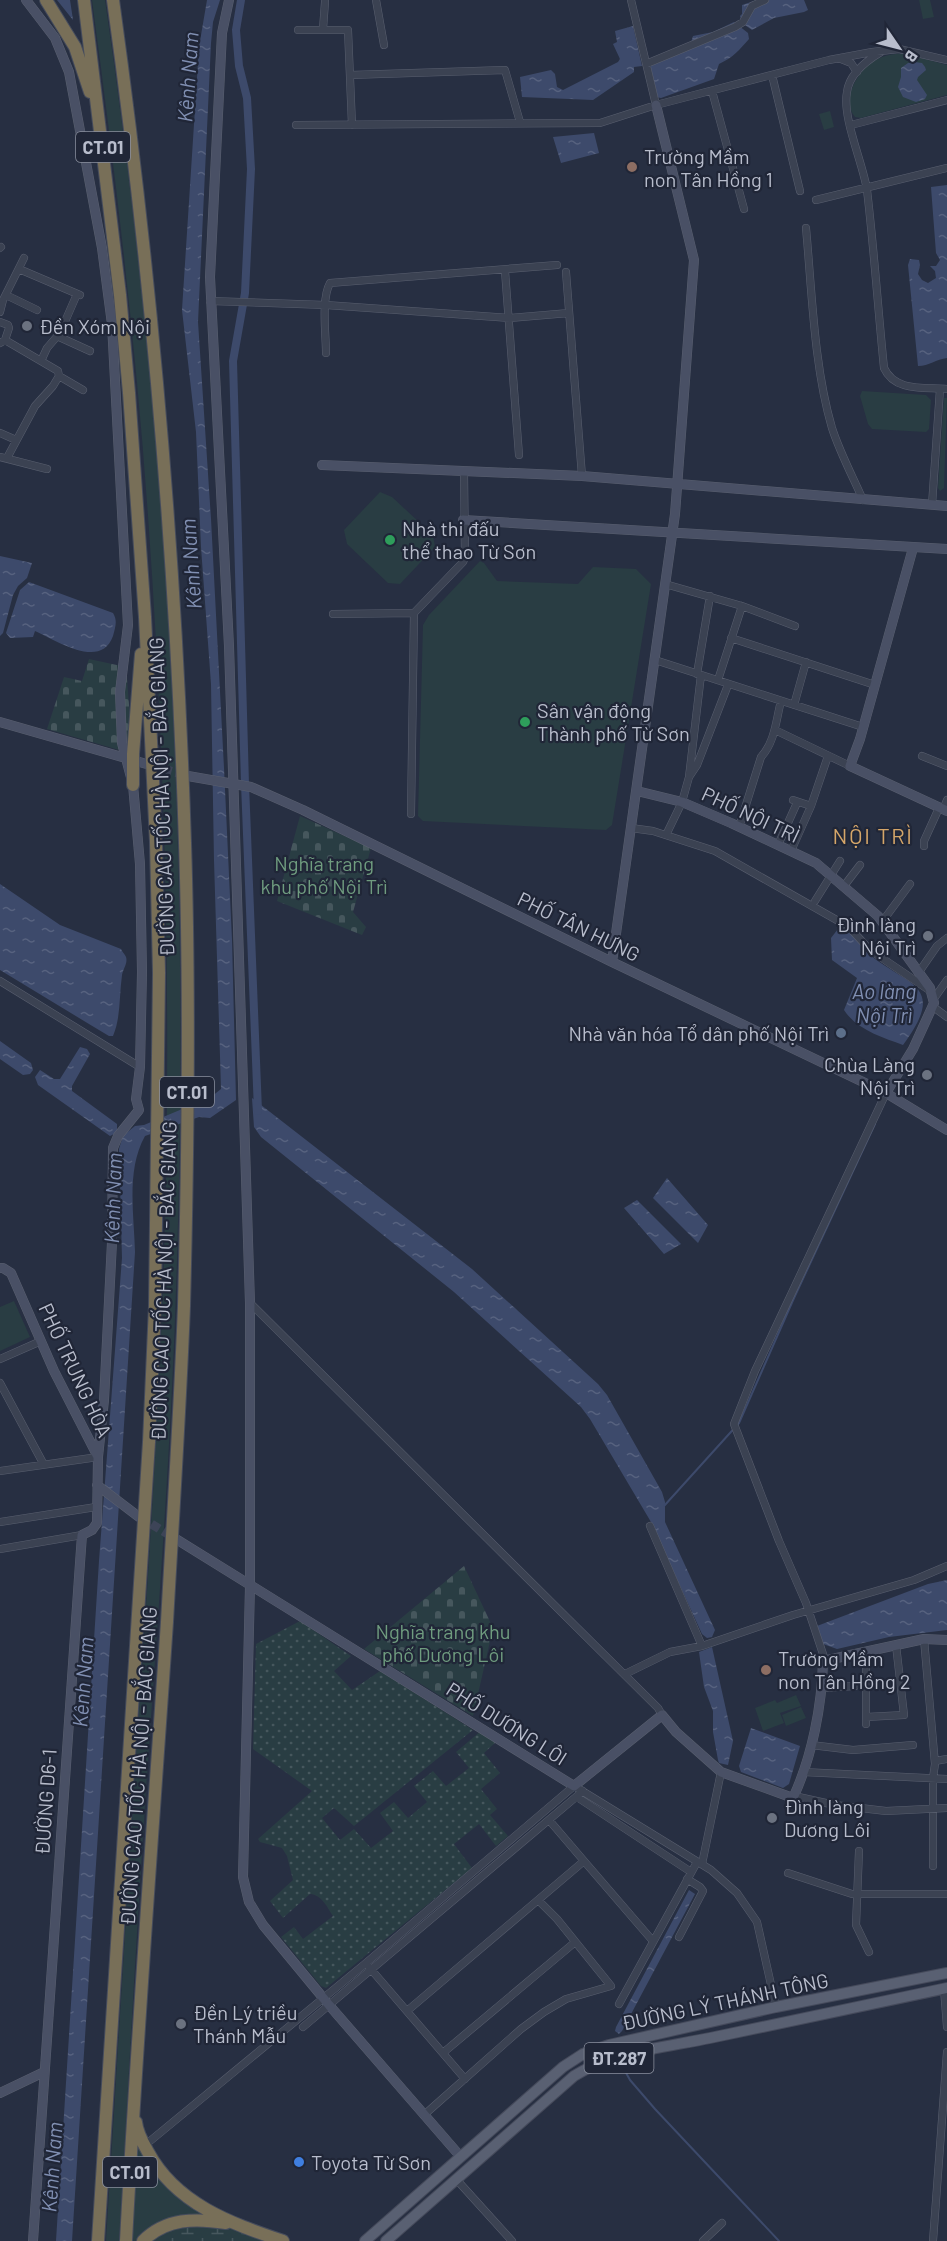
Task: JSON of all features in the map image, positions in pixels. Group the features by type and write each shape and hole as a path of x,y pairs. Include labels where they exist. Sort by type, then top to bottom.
{"highway":[{"path":"46,0 68,32 84,70 90,92 120,294"},
{"name":"ĐƯỜNG CAO TỐC HÀ NỘI - BẮC GIANG","path":"84,0 120,294 138,515 156,854 159,1079 155,1306 149,1442 98,2241"},
{"name":"ĐƯỜNG CAO TỐC HÀ NỘI - BẮC GIANG","path":"115,0 157,389 174,614 185,841 188,973 184,1296 178,1443 126,2241"},
{"path":"133,784 130,760 141,656 138,515"},
{"path":"134,2103 136,2126 144,2146 161,2173 179,2192 195,2204 235,2224 277,2240"},
{"path":"143,2241 160,2228 178,2221 196,2220 235,2224"}],"main road":[{"name":"ĐƯỜNG LÝ THÁNH TÔNG","path":"364,2241 563,2067 583,2054 609,2045 776,2007 944,1974"},
{"path":"944,1974 945,1989"},
{"name":"ĐƯỜNG LÝ THÁNH TÔNG","path":"386,2241 580,2073 599,2063 945,1989"},
{"path":"688,2028 691,2042"},
{"path":"446,2169 456,2179"}],"street":[{"path":"26,0 55,38 69,72 90,180 112,324 128,625 120,692 123,743 130,760"},
{"path":"229,0 223,19 220,51 211,230 210,301 229,646 250,1303 250,1586 244,1884 252,1909 263,1925 460,2156"},
{"path":"376,0 384,45"},
{"path":"612,962 673,532 694,260 631,0"},
{"path":"646,64 740,24 748,9 765,0"},
{"path":"323,29 325,2"},
{"path":"298,30 348,30 352,125"},
{"path":"884,50 856,72 847,90 846,105 866,188 884,368 887,376 903,386 943,389 932,505"},
{"path":"296,125 600,123 656,105 839,58 884,50 906,50 947,60"},
{"path":"839,58 850,63 856,72"},
{"path":"351,75 505,70 520,122"},
{"path":"772,75 800,191"},
{"path":"712,91 744,209"},
{"path":"851,125 947,100"},
{"path":"816,200 947,168"},
{"path":"806,228 819,357 826,402 833,430 863,500"},
{"path":"0,312 24,258"},
{"path":"326,353 326,305 330,283 506,271 557,265"},
{"path":"19,269 79,295 41,361"},
{"path":"506,271 519,455"},
{"path":"566,272 582,476"},
{"path":"6,295 37,310"},
{"path":"210,301 326,305 510,318 569,313"},
{"path":"0,322 8,325 9,328 2,341 58,371 59,376 83,390"},
{"path":"57,336 90,351"},
{"path":"47,469 3,458 35,406 59,376"},
{"path":"0,433 16,440"},
{"path":"322,465 582,476 947,506"},
{"path":"411,814 414,613 465,558 464,471"},
{"path":"463,520 947,549"},
{"path":"850,766 913,548"},
{"path":"665,584 742,606 795,626"},
{"path":"666,835 682,802 689,777 699,674 710,596"},
{"path":"718,680 742,606"},
{"path":"333,614 414,613"},
{"path":"731,638 875,685"},
{"path":"655,660 863,727"},
{"path":"794,705 806,662"},
{"path":"689,777 695,770 728,685"},
{"path":"740,827 761,758 776,730 781,701"},
{"path":"0,722 150,765"},
{"path":"776,730 828,756 944,807 924,841 924,846"},
{"path":"791,851 812,806 828,756"},
{"path":"922,756 947,766"},
{"name":"PHỐ TÂN HƯNG","path":"188,776 233,782 251,787 303,810 612,962 886,1093 947,1130"},
{"path":"0,1471 98,1456 104,1400 112,1242 113,1148 118,1136 138,1112 136,1099 140,1067 142,972 141,875 133,784"},
{"name":"PHỐ NỘI TRÌ","path":"637,791 682,802 816,863 882,922 919,972 932,999"},
{"path":"778,845 795,802 812,806"},
{"path":"631,828 666,835 715,851 849,927 878,956 932,999 947,1017"},
{"path":"815,901 840,861"},
{"path":"844,886 860,865"},
{"path":"882,922 910,884"},
{"path":"919,972 937,946 947,938"},
{"path":"825,1660 809,1612 778,1541 734,1424 759,1361 886,1093 913,1049 932,999 947,980"},
{"path":"0,981 140,1067"},
{"name":"PHỐ TRUNG HÒA","path":"1,1265 11,1273 41,1341 98,1456 95,1526 82,1535"},
{"path":"250,1303 624,1674 676,1731 721,1772 793,1798 794,1796 835,1805 886,1811 947,1808"},
{"path":"0,1359 41,1341"},
{"path":"0,1383 43,1463"},
{"path":"97,1485 135,1514"},
{"path":"0,1522 96,1507"},
{"path":"650,1526 702,1646"},
{"path":"0,1549 82,1535"},
{"name":"ĐƯỜNG D6-1","path":"33,2241 82,1535"},
{"name":"PHỐ DƯƠNG LÔI","path":"176,1539 574,1786 662,1715"},
{"path":"624,1674 670,1652 702,1646 929,1575 947,1566"},
{"path":"794,1796 811,1745 822,1688 822,1661 924,1639 947,1640"},
{"path":"924,1639 935,1761 932,1809 933,1866"},
{"path":"866,1651 866,1720 904,1714 896,1645"},
{"path":"822,1688 855,1686"},
{"path":"811,1745 853,1750 913,1745"},
{"path":"935,1761 947,1759"},
{"path":"619,2004 652,1940 687,1879 699,1863 721,1772"},
{"path":"803,1772 947,1779"},
{"path":"303,2028 326,2001 366,1963 574,1786 699,1863 737,1893 757,1922 776,2007"},
{"path":"144,2146 326,2001 372,1969 583,1791"},
{"path":"577,1797 692,1872"},
{"path":"549,1821 652,1940"},
{"path":"859,1851 856,1925 869,1952"},
{"path":"407,2011 584,1861"},
{"path":"788,1873 856,1895 947,1894"},
{"path":"678,1937 703,1891 687,1879"},
{"path":"538,1900 557,1919 610,1986 624,1992"},
{"path":"444,2052 574,1943"},
{"path":"366,1963 465,2079"},
{"path":"424,2115 521,2029 553,2006 588,1991 610,1986"},
{"path":"945,1989 947,2027"},
{"path":"933,2241 945,2116 947,2052"},
{"path":"0,2093 44,2072"},
{"path":"456,2179 512,2241"},
{"path":"703,2241 722,2223"}],"green space":[{"path":"92,0 105,0 144,313 169,629 180,945 180,1103 172,1394 119,2241 106,2241 158,1398 166,1182 166,932 158,682 143,451 124,258"},
{"path":"919,0 930,0 934,17 923,19"},
{"path":"906,54 947,65 947,95 861,118 855,117 849,102 850,94 862,72 882,57"},
{"path":"830,111 834,127 824,130 819,114"},
{"path":"862,391 926,395 931,400 929,429 926,432 872,429 868,424 860,396"},
{"path":"944,398 947,398 944,488 940,491 938,488"},
{"name":"Nhà thi đấu thể thao Từ Sơn","path":"380,492 392,497 433,535 435,547 400,584 388,583 347,544 344,530"},
{"name":"Sân vận động Thành phố Từ Sơn","path":"480,561 497,581 578,584 593,567 636,569 651,584 612,825 606,830 423,821 418,816 423,625 429,615"},
{"path":"89,659 126,667 133,754 47,729 64,677 82,681"},
{"name":"Nghĩa trang khu phố Nội Trì","path":"300,816 371,848 353,912 366,927 362,935 277,901"},
{"path":"14,1301 30,1337 0,1351 0,1307"},
{"name":"Nghĩa trang khu phố Dương Lôi","path":"464,1566 493,1628 473,1716 364,1649"},
{"path":"300,1621 351,1656 334,1671 352,1690 380,1671 473,1730 354,1826 334,1808 322,1818 340,1840 354,1829 371,1848 393,1831 380,1813 394,1802 408,1818 427,1802 414,1786 433,1771 446,1786 469,1768 456,1752 481,1731 496,1742 484,1753 500,1773 481,1789 497,1809 490,1815 508,1836 496,1846 479,1824 454,1844 472,1868 326,1988 321,1986 281,1937 294,1927 303,1939 333,1916 321,1899 310,1894 283,1918 270,1901 293,1880 287,1856 282,1848 260,1842 258,1839 312,1791 253,1749 256,1644"},
{"path":"796,1695 801,1706 780,1713 784,1723 763,1731 755,1708 775,1700 777,1703"},
{"path":"801,1707 806,1718 786,1726 782,1715"},
{"path":"136,2141 152,2165 213,2216 139,2241 130,2241"},
{"path":"176,2225 223,2226 267,2241 148,2241"}],"water":[{"path":"57,0 70,0 73,20"},
{"name":"Kênh Nam","path":"207,0 220,0 213,22 211,43 198,322 224,768 236,1100 210,1118 199,1117 145,1136 135,1163 132,1193 135,1252 72,2241 56,2241 99,1561 122,1258 119,1149 122,1139 114,1134 110,1136 38,1085 35,1077 40,1070 54,1079 60,1079 80,1047 87,1049 90,1054 72,1086 72,1091 117,1124 117,1129 125,1134 135,1126 144,1125 211,1097 221,1089 211,684 201,547 196,432 182,310 199,47"},
{"path":"757,0 804,0 808,10 774,18 752,30 742,23 740,16 742,5"},
{"path":"734,22 748,33 749,39 732,56 719,64 714,79 661,98 656,97 650,63 691,43 693,36 713,32"},
{"path":"633,26 642,66 634,67 634,72 593,100 522,97 520,77 551,70 555,74 557,87 563,90 618,62 620,59 613,44 617,42 615,31"},
{"path":"908,63 922,63 925,67 926,70 917,80 927,95 925,99 916,102 903,97 898,87 901,68"},
{"path":"594,133 599,153 561,163 553,137"},
{"path":"947,185 947,358 918,366 908,265 910,259 919,260 918,274 922,280 928,283 936,278 935,271 930,266 936,266 940,260 936,253 931,187"},
{"path":"0,556 32,563 27,578 18,586 13,595 3,633 0,636"},
{"path":"29,582 113,613 115,627 107,646 99,651 78,650 35,631 33,637 10,638 6,633 20,590"},
{"path":"0,884 60,925 121,949 126,956 126,962 122,975 119,1014 113,1036 109,1036 0,970"},
{"name":"Ao làng Nội Trì","path":"844,927 870,955 918,990 922,999 922,1010 916,1025 903,1045 863,1028 844,1010 857,978 832,960 831,938 838,929"},
{"path":"0,1041 31,1063 33,1070 30,1074 23,1075 0,1059"},
{"path":"252,1098 472,1269 598,1384 607,1395 662,1492 665,1502 665,1522 715,1630 712,1637 707,1638 702,1634 651,1522 581,1407 454,1292 261,1137 254,1127"},
{"path":"667,1178 708,1225 698,1243 653,1198"},
{"path":"637,1200 681,1244 664,1254 624,1208"},
{"path":"947,1580 947,1630 889,1637 837,1649 823,1644 817,1626 928,1584"},
{"path":"712,1647 733,1741 728,1765 719,1763 718,1760 713,1732 713,1711 704,1687 699,1652"},
{"path":"751,1728 800,1746 789,1784 783,1788 741,1772 739,1766"},
{"path":"689,1890 695,1894 619,2034 615,2031 616,2027"}],"waterway":[{"path":"241,0 236,30 239,66 247,98 251,169 245,293 233,361 245,784 258,1111"},
{"path":"664,1506 739,1423 875,1124"},
{"path":"625,2071 655,2109 779,2241"}],"tunnel":[{"path":"150,765 188,776"},
{"path":"140,1517 176,1539"}],"place":[{"name":"Trường Mầm non Tân Hồng 1","path":"632,167"},
{"name":"Đền Xóm Nội","path":"27,326"},
{"name":"Nhà thi đấu thể thao Từ Sơn","path":"390,540"},
{"name":"Sân vận động Thành phố Từ Sơn","path":"525,722"},
{"name":"Đình làng Nội Trì","path":"928,936"},
{"name":"Nhà văn hóa Tổ dân phố Nội Trì","path":"841,1033"},
{"name":"Chùa Làng Nội Trì","path":"927,1075"},
{"name":"Trường Mầm non Tân Hồng 2","path":"766,1670"},
{"name":"Đình làng Dương Lôi","path":"772,1818"},
{"name":"Đền Lý triều Thánh Mẫu","path":"181,2024"},
{"name":"Toyota Từ Sơn","path":"299,2162"}],"district":[{"name":"NỘI TRÌ","path":"873,835"}]}
